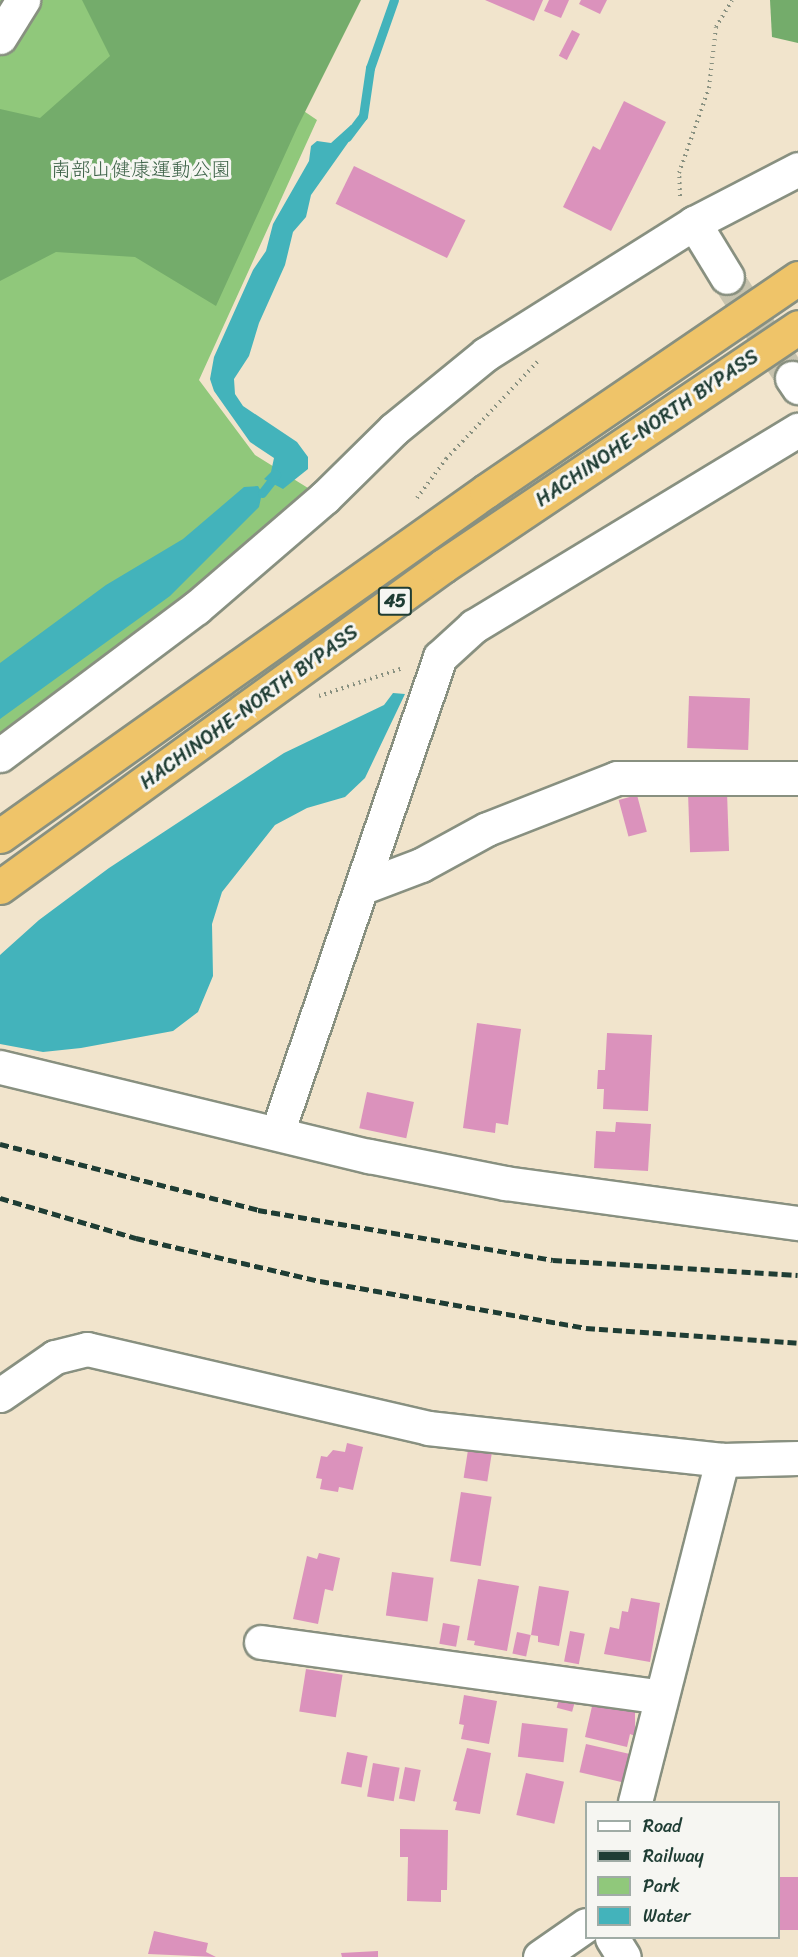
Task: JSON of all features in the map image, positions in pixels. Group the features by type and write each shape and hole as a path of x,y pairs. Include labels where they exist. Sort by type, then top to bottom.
{"highway":[{"name":"HACHINOHE-NORTH BYPASS","path":"0,836 486,491 798,278"},
{"name":"HACHINOHE-NORTH BYPASS","path":"0,887 443,566 798,327"}],"street":[{"path":"0,37 23,0"},
{"path":"0,756 196,608 324,498 394,429 486,354 694,223 798,170"},
{"path":"694,223 727,277"},
{"path":"277,1133 440,657 474,626 798,430"},
{"path":"363,887 421,865 487,829 617,778 798,778"},
{"path":"0,1067 369,1156 547,1190 798,1223"},
{"path":"0,1395 55,1357 87,1349 428,1428 722,1460 798,1458"},
{"path":"635,1801 660,1697 722,1460"},
{"path":"261,1642 660,1697"},
{"path":"540,1957 585,1927"},
{"path":"613,1939 624,1957"}],"path":[{"path":"694,223 680,196 679,173 709,88 716,27 732,0"},
{"path":"416,500 446,459 544,355"},
{"path":"312,698 340,692 425,658 440,657"}],"green space":[{"name":"南部山健康運動公園","path":"0,0 173,0 214,50 317,120 199,380 255,455 324,498 0,755"},
{"path":"82,0 361,0 297,128 216,306 135,257 56,252 0,281 0,109 40,118 110,56"},
{"path":"770,0 798,0 798,43 772,37"}],"water":[{"path":"351,125 357,130 311,195 306,217 293,232 285,265 259,323 249,356 234,379 235,394 243,406 297,442 308,457 308,469 283,489 264,479 271,472 274,458 250,442 214,391 210,379 214,357 253,270 266,251 273,224 309,161 311,146 317,141 331,143"},
{"path":"258,486 262,493 259,507 170,596 0,719 0,663 106,585 183,539 244,487"},
{"path":"393,693 405,694 365,778 345,797 307,808 275,825 222,892 212,924 213,976 198,1012 173,1031 81,1048 43,1052 0,1044 0,955 39,920 109,868 284,753 384,705"}],"building":[{"path":"485,0 543,0 534,21"},
{"path":"549,0 569,0 561,18 544,11"},
{"path":"581,0 607,0 600,14 579,4"},
{"path":"572,30 580,34 567,60 559,56"},
{"path":"624,101 666,122 611,231 563,207 593,146 600,150"},
{"path":"354,166 465,220 447,258 336,204"},
{"path":"689,696 750,698 748,750 687,748"},
{"path":"727,792 729,851 690,852 688,793"},
{"path":"637,795 647,832 628,837 619,800"},
{"path":"477,1023 521,1029 508,1125 496,1123 495,1133 463,1128"},
{"path":"607,1033 652,1035 648,1111 603,1109 604,1089 597,1089 598,1070 605,1070"},
{"path":"367,1092 414,1102 406,1138 359,1128"},
{"path":"616,1122 651,1124 648,1171 594,1168 596,1131 615,1132"},
{"path":"347,1443 363,1447 353,1490 339,1487 338,1492 320,1489 322,1479 316,1478 321,1456 327,1457 333,1450 345,1452"},
{"path":"468,1450 492,1454 487,1481 464,1478"},
{"path":"461,1492 492,1497 481,1566 450,1561"},
{"path":"319,1553 340,1558 333,1591 325,1589 318,1624 293,1619 307,1556 317,1559"},
{"path":"392,1572 434,1578 427,1621 386,1616"},
{"path":"478,1579 519,1586 507,1651 474,1645 475,1641 467,1640"},
{"path":"539,1586 569,1591 559,1646 538,1642 538,1636 531,1635"},
{"path":"631,1598 660,1603 650,1662 604,1654 610,1627 619,1629 622,1611 628,1612"},
{"path":"443,1623 460,1626 456,1647 439,1644"},
{"path":"570,1631 585,1634 579,1664 564,1661"},
{"path":"517,1632 531,1635 526,1656 512,1654"},
{"path":"306,1669 343,1675 336,1717 299,1711"},
{"path":"464,1695 497,1701 489,1744 461,1739 464,1725 459,1724"},
{"path":"559,1699 574,1703 572,1712 557,1708"},
{"path":"593,1702 635,1712 635,1736 630,1734 627,1747 585,1737"},
{"path":"522,1723 568,1729 564,1762 518,1757"},
{"path":"586,1744 630,1754 623,1782 579,1772"},
{"path":"467,1748 491,1753 480,1814 455,1810 457,1802 453,1801"},
{"path":"347,1752 368,1756 362,1787 341,1783"},
{"path":"373,1763 400,1768 394,1801 367,1796"},
{"path":"405,1767 421,1770 415,1801 399,1798"},
{"path":"526,1773 564,1782 554,1824 516,1815"},
{"path":"400,1829 448,1830 447,1890 441,1890 441,1902 407,1901 408,1857 400,1857"},
{"path":"780,1877 798,1877 798,1930 780,1930"},
{"path":"154,1931 208,1943 206,1952 216,1957 148,1954"},
{"path":"378,1951 378,1957 342,1957 341,1953"}],"waterway":[{"path":"347,137 363,116 370,68 394,0"},
{"path":"262,493 276,475"}],"tunnel":[{"path":"727,277 792,378"}],"railway":[{"path":"0,1144 258,1210 553,1260 798,1275"},
{"path":"0,1198 136,1238 320,1281 586,1328 798,1343"}]}
